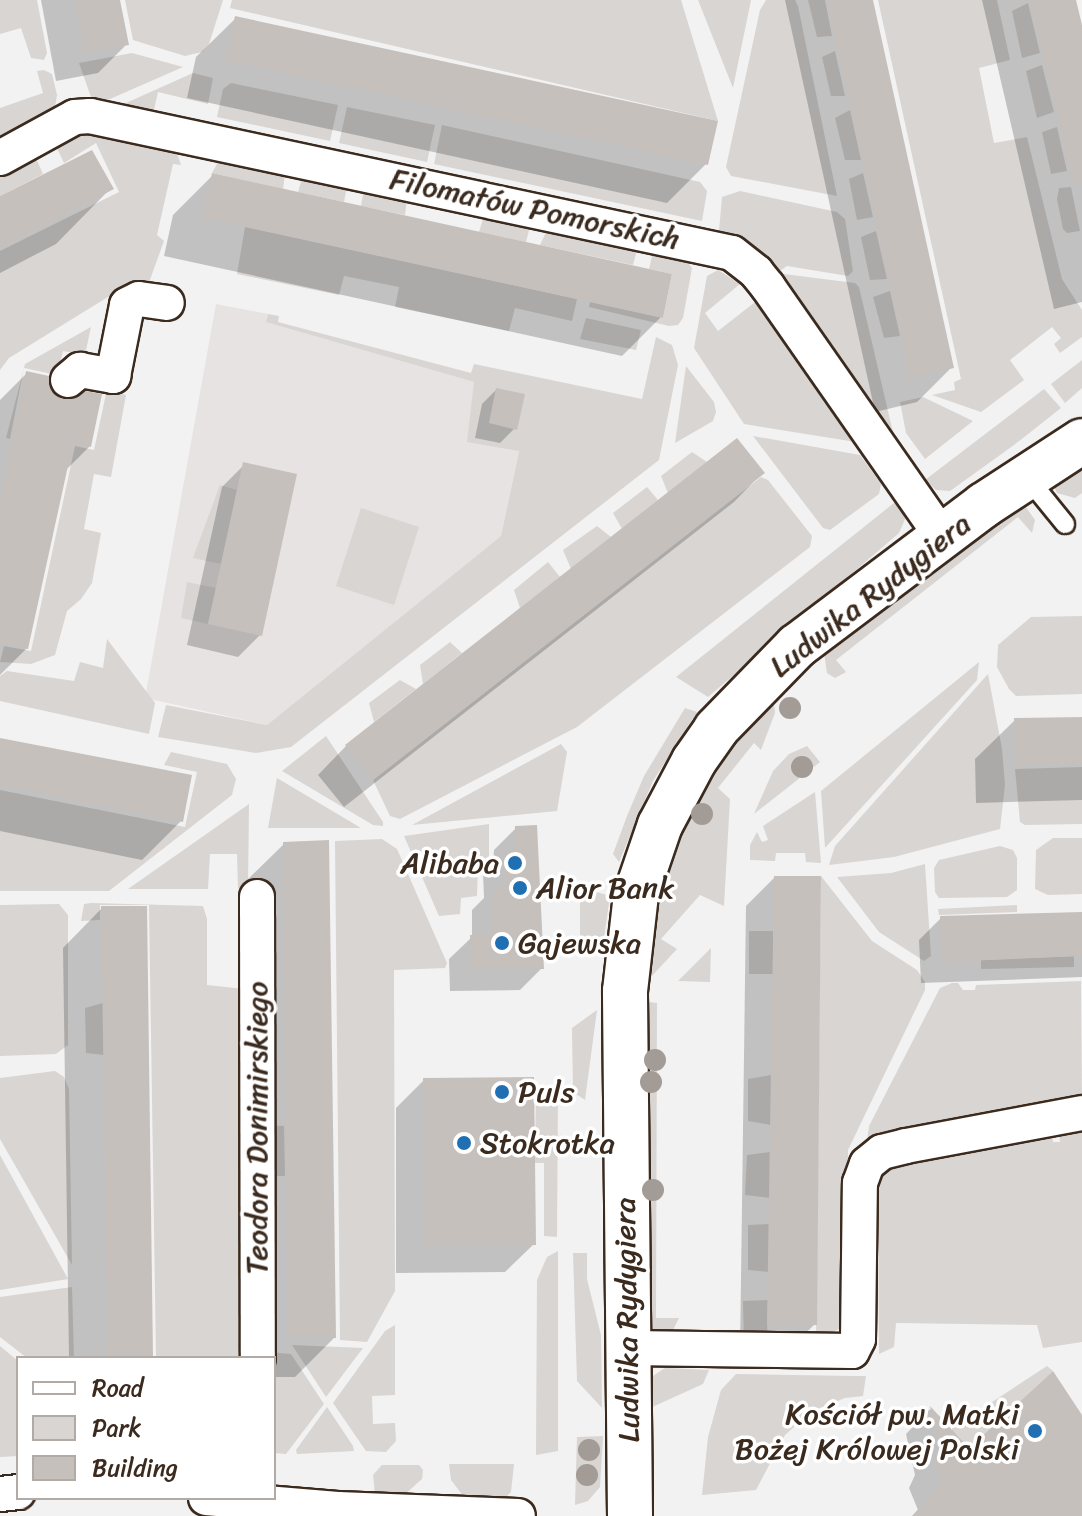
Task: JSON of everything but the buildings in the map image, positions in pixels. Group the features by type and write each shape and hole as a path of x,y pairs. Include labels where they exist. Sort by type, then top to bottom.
{"street":[{"name":"Filomatów Pomorskich","path":"0,158 75,117 90,116 732,253 756,272 768,287 942,536"},
{"path":"68,380 80,370 113,376 127,305 139,299 167,303"},
{"name":"Ludwika Rydygiera","path":"1025,475 1082,406"},
{"name":"Ludwika Rydygiera","path":"630,1516 623,1142 625,991 641,873 677,790 728,714 797,646 1025,475 1082,441"},
{"name":"Teodora Donimirskiego","path":"257,897 258,1356"},
{"path":"629,1348 852,1351 858,1339 860,1183 867,1164 882,1152 894,1149 1082,1113"},
{"path":"236,1503 518,1516"}],"lane":[{"path":"1025,475 1065,524"}],"shaded area":[{"path":"216,304 268,314 267,322 474,382 519,450 501,536 267,725 145,698"}],"green space":[{"path":"0,0 37,0 47,53 44,60 31,58 21,28 0,34"},
{"path":"125,0 223,0 209,44 202,52 185,56 133,40"},
{"path":"232,0 681,0 718,121 230,8"},
{"path":"698,0 751,0 733,88"},
{"path":"766,0 795,0 798,6 837,196 731,176 726,167 760,10"},
{"path":"808,0 825,0 832,36 817,37"},
{"path":"878,0 997,0 1010,60 979,68 994,143 1027,137 1062,279 1082,310 1082,337 1060,353 1054,344 1061,338 1052,327 1010,360 1024,380 981,412 932,395 955,390 954,382 961,379"},
{"path":"1028,3 1040,53 1022,58 1012,11"},
{"path":"835,51 845,96 831,96 822,57"},
{"path":"132,53 183,67 110,99 97,101 91,97 79,63"},
{"path":"1042,65 1054,112 1037,118 1026,71"},
{"path":"37,71 52,74 57,95 55,107 0,144 0,108 43,93"},
{"path":"193,73 213,78 208,104 158,92 153,114 117,107"},
{"path":"231,83 338,105 330,141 217,117 223,89"},
{"path":"347,107 435,125 427,162 339,143"},
{"path":"850,110 861,160 845,160 835,118"},
{"path":"442,125 700,182 707,191 702,221 434,164"},
{"path":"1057,127 1067,171 1051,174 1042,132"},
{"path":"82,130 166,144 178,156 181,165 173,164 157,235 164,241 147,288 129,284 9,358 0,370 0,251 119,192 96,143 64,163 55,144"},
{"path":"34,154 43,174 0,196 0,171"},
{"path":"220,158 285,174 283,189 212,173"},
{"path":"863,173 873,217 857,220 849,179"},
{"path":"303,175 347,186 344,202 298,192"},
{"path":"1071,187 1080,231 1067,233 1063,229 1057,199 1059,188"},
{"path":"364,189 407,199 405,215 361,206"},
{"path":"740,191 837,212 845,219 853,271 848,276 787,266 775,274 739,240 719,231 722,197"},
{"path":"484,216 530,226 526,242 479,232"},
{"path":"245,227 577,299 572,321 515,308 509,331 395,307 399,287 344,276 339,295 237,274"},
{"path":"547,230 637,250 633,265 540,245"},
{"path":"876,231 887,279 870,280 861,237"},
{"path":"653,252 686,260 692,268 683,318 678,325 669,326 589,307 590,302 663,318 672,274 649,269"},
{"path":"718,270 740,284 705,313 718,331 759,299 862,443 744,424 694,348 707,276"},
{"path":"784,274 855,283 859,287 895,441 778,279"},
{"path":"890,291 900,336 884,338 873,297"},
{"path":"268,314 279,316 278,322 471,373 474,364 642,399 656,337 672,345 678,365 659,460 291,747 256,753 158,737 166,705 267,725 501,536 519,451 467,442 474,382 266,322"},
{"path":"586,318 641,330 636,350 580,339"},
{"path":"91,327 85,355 63,351 57,375 24,368 10,439 6,438 25,364"},
{"path":"1082,360 1082,388 1065,403 1051,384"},
{"path":"686,366 714,402 716,412 713,421 675,443"},
{"path":"107,389 126,395 111,477 94,474 84,529 101,533 92,583 81,599 67,611 55,655 31,664 0,662 4,646 31,651 75,446 94,450"},
{"path":"1044,389 1061,408 1014,445 950,491 936,490 925,480"},
{"path":"923,397 973,421 925,459 906,433 900,402"},
{"path":"753,436 860,455 881,484 879,494 830,530 823,528"},
{"path":"692,452 707,462 668,493 661,476"},
{"path":"1082,454 1082,493 1075,498 1057,493 1053,484"},
{"path":"761,477 768,480 812,536 810,547 577,727 400,819 390,816 373,780"},
{"path":"220,485 237,490 221,564 193,558"},
{"path":"647,487 658,500 622,529 613,513"},
{"path":"899,499 905,519 899,533 708,697 676,677"},
{"path":"1023,503 1035,520 1032,533 1018,517 836,660 846,672 835,678 827,673 824,652"},
{"path":"361,508 419,527 394,605 336,586"},
{"path":"597,526 611,537 571,569 563,550"},
{"path":"548,562 560,577 520,608 514,590"},
{"path":"187,582 216,588 208,624 181,618"},
{"path":"1082,616 1082,694 1016,696 997,667 998,645 1031,617"},
{"path":"107,639 155,703 149,734 0,701 0,676 7,671 74,681 80,662 103,668"},
{"path":"450,642 462,653 423,684 420,665"},
{"path":"979,662 977,680 825,848 821,791"},
{"path":"988,674 1002,749 1005,785 1000,829 894,857 829,865 835,846"},
{"path":"400,680 416,689 374,722 369,703"},
{"path":"773,695 775,713 761,750 754,743 718,788 730,799 724,906 700,895 661,939 677,949 650,978 657,911 670,862 693,809 749,722"},
{"path":"685,708 697,712 653,781 619,862 613,854 644,776"},
{"path":"326,736 383,826 373,825 282,771"},
{"path":"561,744 567,752 557,811 412,825"},
{"path":"807,746 820,762 754,814 773,771 789,754"},
{"path":"171,752 227,764 236,779 232,795 109,891 0,891 0,790 185,827 197,772 164,765"},
{"path":"1082,767 1082,824 1025,825 1020,822 1015,769"},
{"path":"277,778 361,828 268,828"},
{"path":"815,792 821,863 806,862 805,853 776,853 775,861 750,860 750,845 757,832 762,842 768,840 763,826"},
{"path":"249,804 248,888 238,888 237,854 210,854 208,889 128,889"},
{"path":"489,824 489,864 478,864 477,896 461,898 460,914 439,916 404,836"},
{"path":"1053,838 1082,838 1082,894 1048,895 1035,889 1036,850"},
{"path":"382,839 397,849 447,963 445,968 394,970 395,1291 367,1342 340,1340 335,841"},
{"path":"1000,846 1013,850 1017,858 1017,890 1007,897 939,898 935,892 934,868 939,860"},
{"path":"925,864 931,956 924,961 879,932 837,877 891,873"},
{"path":"821,876 872,941 917,970 925,982 925,990 848,1150 847,1312 839,1329 816,1339"},
{"path":"580,887 610,896 603,945 580,940"},
{"path":"91,903 203,906 207,919 207,985 244,989 250,1349 238,1356 156,1356 149,905 100,905 100,920 81,921 84,904"},
{"path":"59,904 68,915 68,1045 56,1054 0,1056 0,905"},
{"path":"1017,905 1017,912 939,915 938,909"},
{"path":"749,931 773,931 773,974 749,974"},
{"path":"711,948 710,982 678,981"},
{"path":"1074,956 1074,967 981,969 981,960"},
{"path":"1081,981 1082,1102 867,1141 869,1126 940,988 952,983 958,983 963,990 975,990 976,985"},
{"path":"649,1002 657,1003 656,1318 679,1318 672,1332 650,1332 649,1326"},
{"path":"103,1003 104,1055 86,1053 85,1008"},
{"path":"597,1010 585,1100 573,1092 572,1028"},
{"path":"55,1071 64,1077 69,1089 72,1265 0,1139 0,1078"},
{"path":"771,1075 771,1125 748,1121 748,1079"},
{"path":"536,1088 558,1088 557,1237 544,1236 544,1163 535,1163"},
{"path":"266,1125 284,1126 285,1176 269,1176"},
{"path":"1082,1127 1082,1342 1043,1348 1037,1325 896,1323 894,1347 879,1354 878,1183 882,1174 892,1166 1052,1133 1053,1142 1060,1142 1059,1131"},
{"path":"770,1152 770,1198 745,1195 747,1155"},
{"path":"0,1155 68,1279 0,1290"},
{"path":"770,1224 769,1272 748,1270 748,1225"},
{"path":"558,1251 558,1451 536,1455 537,1280 547,1257"},
{"path":"573,1253 587,1253 587,1279 601,1335 602,1408 577,1381"},
{"path":"72,1287 74,1356 24,1356 0,1337 0,1297"},
{"path":"768,1300 767,1340 744,1340 743,1301"},
{"path":"395,1325 395,1395 372,1396 373,1424 395,1423 396,1441 386,1452 366,1451 333,1403 385,1331"},
{"path":"292,1345 363,1348 326,1397"},
{"path":"0,1346 16,1359 16,1456 0,1457"},
{"path":"269,1352 291,1354 324,1404 286,1454 276,1453 276,1356"},
{"path":"1047,1366 1053,1371 969,1448 956,1434 945,1433"},
{"path":"665,1368 709,1370 703,1384 650,1408 650,1378"},
{"path":"736,1374 866,1376 863,1396 845,1398 812,1411 785,1435 756,1490 702,1495 708,1437 721,1390"},
{"path":"327,1407 354,1451 297,1454 296,1450"},
{"path":"603,1436 600,1487 588,1501 575,1505 577,1437"},
{"path":"449,1464 514,1464 511,1492 502,1501 464,1497 451,1480"},
{"path":"382,1465 419,1465 423,1470 422,1479 403,1496 375,1495 373,1475"}],"place":[{"name":"Alibaba","path":"515,863"},
{"name":"Alior Bank","path":"520,888"},
{"name":"Gajewska","path":"502,943"},
{"name":"Puls","path":"502,1092"},
{"name":"Stokrotka","path":"464,1143"},
{"name":"Kościół pw. Matki Bożej Królowej Polski","path":"1035,1431"}]}
